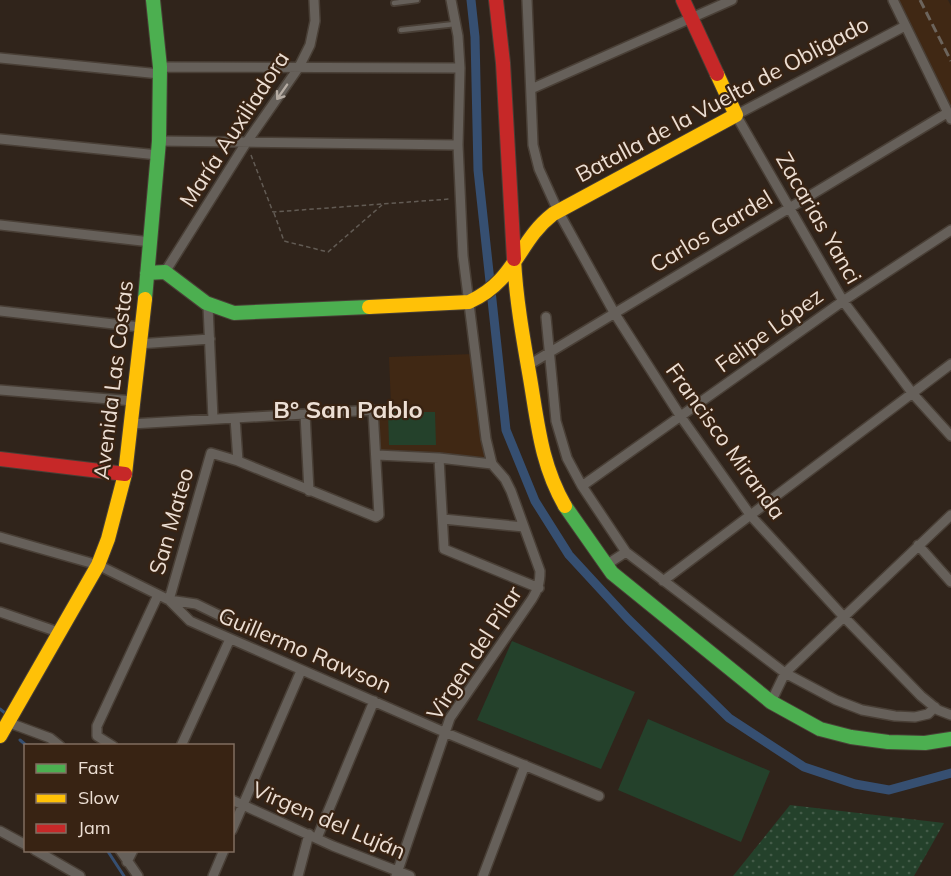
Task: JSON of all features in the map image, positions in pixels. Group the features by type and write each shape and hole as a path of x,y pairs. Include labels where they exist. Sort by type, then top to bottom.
{"street":[{"name":"Avenida Las Costas","path":"0,736 98,565 108,539 125,474 151,242 158,148 160,71 153,0"},
{"name":"María Auxiliadora","path":"165,272 246,143 299,67 310,45 315,21 314,0"},
{"path":"439,458 444,549 539,588 540,571 511,491 505,479 492,464 486,439 463,256 458,145 460,68 451,0"},
{"path":"496,0 503,63 516,298 543,457 554,487 567,510 606,565 638,596 771,702 820,729 851,737 888,742 925,743 951,739"},
{"name":"Francisco Miranda","path":"527,0 535,153 539,169 558,211 615,314 681,417 751,516 921,696 935,707 951,715"},
{"name":"Zacarias Yanci","path":"683,0 736,115 843,301 913,394 951,436"},
{"path":"531,89 732,0"},
{"path":"893,0 949,116"},
{"name":"Batalla de la Vuelta de Obligado","path":"514,266 541,225 558,211 905,26"},
{"path":"0,58 160,71 299,67 460,68"},
{"name":"Carlos Gardel","path":"527,366 949,116"},
{"path":"0,139 158,148 246,143 458,145"},
{"path":"0,225 151,242"},
{"name":"Felipe López","path":"582,486 843,301 951,230"},
{"path":"147,273 165,272 208,306 234,313 469,302 500,284 514,266"},
{"path":"208,306 213,419"},
{"path":"0,311 140,327"},
{"path":"546,317 556,420 567,458 582,486 626,552 785,673 836,700 862,710 895,716 915,717 928,714 935,707"},
{"path":"138,344 210,339"},
{"path":"663,580 951,364"},
{"path":"0,390 134,401"},
{"path":"131,424 373,410 379,515 370,516 238,461 235,418"},
{"path":"305,414 309,491"},
{"name":"San Mateo","path":"169,600 211,453 238,461"},
{"path":"377,455 439,458 492,464"},
{"path":"0,459 125,474"},
{"path":"771,702 785,673 951,514"},
{"path":"443,519 524,527"},
{"name":"Guillermo Rawson","path":"0,537 98,565 169,600 190,621 444,732 599,796"},
{"path":"918,545 951,582"},
{"path":"606,565 626,552"},
{"name":"Virgen del Pilar","path":"397,874 450,718 539,588"},
{"path":"110,744 97,736 97,726 158,595"},
{"path":"169,600 196,604 230,620"},
{"path":"0,612 58,632"},
{"path":"182,744 230,639"},
{"path":"234,825 302,671"},
{"path":"298,876 313,836 374,701"},
{"path":"7,722 59,743"},
{"path":"483,876 525,765"},
{"name":"Virgen del Luján","path":"234,801 397,874 410,876"},
{"path":"0,831 24,844"},
{"path":"39,852 81,876"},
{"path":"121,852 138,876"},
{"path":"127,862 131,852"},
{"path":"213,876 223,852"}],"lane":[{"path":"393,3 417,0"},
{"path":"401,30 455,24"}],"path":[{"path":"246,143 284,241 328,252 383,204"},
{"path":"273,212 460,198"}],"shaded area":[{"path":"890,0 948,0 951,6 951,118"},
{"path":"473,354 489,460 379,453 374,406 391,405 389,357"}],"green space":[{"path":"388,412 435,412 436,445 389,445"},
{"path":"512,641 635,692 601,769 477,720"},
{"path":"648,719 770,771 741,842 618,790"},
{"path":"790,805 944,823 914,876 733,876"}],"waterway":[{"path":"471,0 475,37 478,170 506,430 535,501 569,555 628,619 729,718 804,767 855,784 889,790 951,773"},
{"path":"0,709 5,713"},
{"path":"20,740 25,744"},
{"path":"108,852 124,876"}],"railway":[{"path":"920,0 951,61"}],"traffic: fast":[{"path":"145,299 159,141 160,67 153,0"},
{"path":"147,273 165,272 206,303 234,313 369,307"},
{"path":"565,506 612,573 771,702 820,729 851,737 888,742 925,743 951,739"}],"traffic: slow":[{"path":"369,307 469,302 485,293 507,272 531,236 553,214 736,115 717,74"},
{"path":"514,259 520,318 541,444 551,475 565,506"},
{"path":"0,736 98,565 108,539 125,474 145,299"}],"traffic: jam":[{"path":"496,0 503,63 514,259"},
{"path":"683,0 717,74"},
{"path":"0,459 125,474"}],"district":[{"name":"B° San Pablo","path":"348,410"}]}
